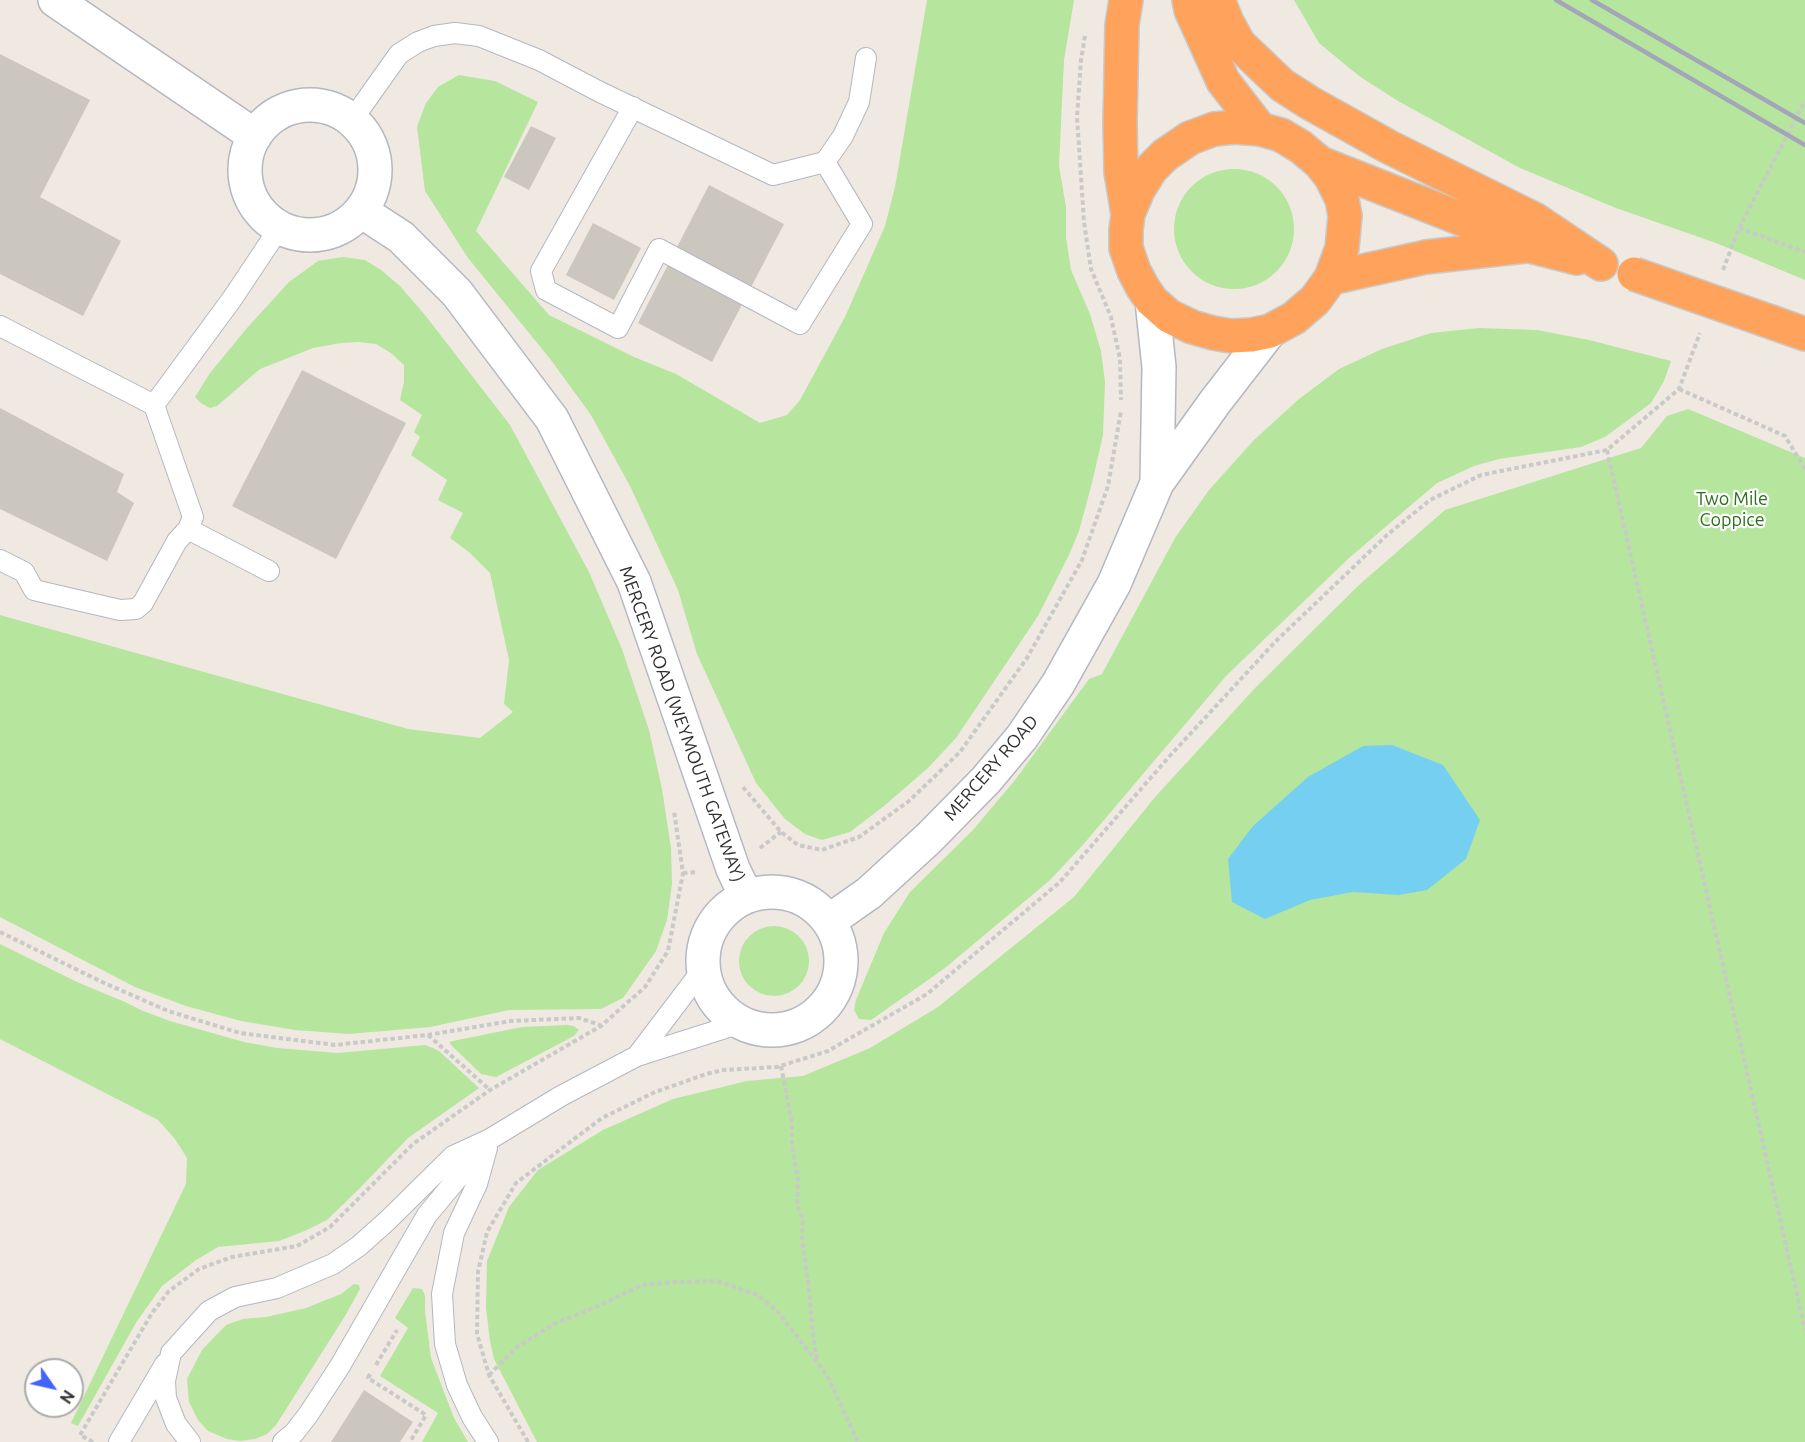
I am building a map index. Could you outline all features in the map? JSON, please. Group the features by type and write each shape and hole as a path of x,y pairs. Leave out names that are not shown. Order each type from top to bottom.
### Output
{"highway":[{"path":"1126,0 1122,25 1120,123 1121,172 1128,214 1126,248 1143,288 1152,301 1169,316 1192,327 1213,333 1231,336 1270,331 1294,318 1315,300 1331,278 1342,248 1345,216 1341,199 1331,177 1320,163 1301,147 1281,135 1260,129 1235,127 1214,129 1190,138 1166,155 1151,169 1138,190 1128,214"},
{"path":"1189,0 1204,42 1223,81 1260,129"},
{"path":"1218,0 1239,44 1282,85 1389,147 1534,219 1601,264"},
{"path":"1320,163 1530,246 1634,274 1805,334"},
{"path":"1331,278 1426,257 1530,246"}],"street":[{"path":"55,0 255,136"},
{"path":"315,105 334,109 352,120 365,134 376,170 373,189 361,212 339,229 317,235 295,234 275,225 259,210 248,190 244,174 246,157 255,136 276,114 295,107 315,105"},
{"name":"MERCERY ROAD (WEYMOUTH GATEWAY)","path":"361,212 401,237 457,293 552,419 634,582 733,869 746,896"},
{"path":"1152,301 1159,367 1157,483"},
{"path":"1157,483 1270,331"},
{"name":"MERCERY ROAD","path":"829,921 869,893 929,838 986,780 1022,737 1059,684 1109,594 1157,483"},
{"path":"769,891 792,894 813,904 829,921 839,942 841,964 836,986 824,1006 807,1020 786,1029 763,1029 741,1023 723,1010 710,991 703,969 704,946 712,925 727,908 746,896 769,891"}],"lane":[{"path":"352,120 399,54 418,42 434,36 455,33 479,36 539,60 773,175 825,162 843,136 859,102 866,58"},
{"path":"633,107 541,271 546,290 618,328 659,249 800,324 862,224 825,162"},
{"path":"154,405 232,299 280,227"},
{"path":"0,326 154,405 193,517 143,603 129,611 34,590 24,572 0,560"},
{"path":"188,529 269,571"},
{"path":"637,1056 703,969"},
{"path":"119,1442 171,1353 209,1311 235,1297 277,1288 333,1264 359,1246 387,1221 453,1156 490,1139 561,1096 637,1056 741,1023"},
{"path":"283,1442 294,1433 340,1366 427,1215 490,1139"},
{"path":"488,1442 472,1417 457,1385 445,1344 442,1294 454,1233 477,1184 490,1139"},
{"path":"171,1353 165,1381 166,1398 176,1424 190,1442"}],"path":[{"path":"741,785 781,832 798,845 822,850 859,837 909,801 960,752 1027,658 1082,561 1108,486 1122,409 1120,359 1111,317 1091,269 1084,222 1077,117 1081,60 1086,30"},
{"path":"1723,271 1739,228 1805,101"},
{"path":"1739,228 1805,252"},
{"path":"528,1442 489,1375 477,1334 478,1272 488,1233 516,1183 602,1118 655,1092 706,1074 723,1070 781,1066 828,1051 927,994 1060,882 1168,758 1275,642 1387,535 1430,500 1481,476 1607,450 1679,389 1703,325"},
{"path":"1679,389 1785,436 1805,469"},
{"path":"1607,450 1805,1330"},
{"path":"93,1442 80,1435 152,1313 170,1291 199,1269 232,1257 297,1246 330,1227 413,1144 490,1090 601,1026 645,987 668,951 683,873 673,802"},
{"path":"0,932 102,982 168,1011 240,1033 335,1045 427,1035 511,1021 579,1018 601,1026"},
{"path":"427,1035 490,1090"},
{"path":"781,1066 792,1123 792,1145 798,1182 797,1205 803,1220 802,1240 817,1362"},
{"path":"489,1375 517,1347 554,1323 598,1306 642,1285 717,1281 758,1294 778,1312 827,1375 858,1442"},
{"path":"397,1330 368,1378 426,1415 410,1442"}],"green space":[{"path":"927,0 1074,0 1064,60 1059,166 1066,207 1066,238 1071,270 1090,314 1101,351 1105,382 1103,435 1079,531 1069,555 1038,616 956,738 928,768 850,832 822,840 805,834 785,819 756,783 697,654 678,590 631,488 591,415 551,360 468,258 425,191 417,127 426,103 438,87 459,75 495,81 538,102 476,231 549,315 634,357 676,374 760,423 787,415 800,400 845,317 885,226 895,187"},
{"path":"1294,0 1805,0 1805,280 1716,243 1616,208 1520,168 1398,101 1359,76 1319,43"},
{"path":"1234,169 1257,173 1277,186 1290,206 1294,229 1290,252 1277,272 1257,285 1234,289 1211,285 1191,272 1178,252 1174,229 1178,206 1191,186 1211,173"},
{"path":"343,257 365,260 400,286 510,425 589,572 622,649 649,730 662,789 671,848 672,884 667,920 656,951 623,998 601,1009 509,1010 430,1027 349,1034 295,1030 241,1021 186,1006 135,987 0,917 0,615 408,729 480,738 513,712 504,704 509,660 490,573 470,553 450,538 463,513 438,500 447,480 411,455 420,437 414,432 422,415 400,400 404,382 404,365 391,353 376,344 341,343 313,348 260,369 217,406 210,408 195,397 210,373 289,282 318,261"},
{"path":"1479,328 1537,330 1589,340 1671,361 1664,381 1651,403 1605,437 1581,447 1499,459 1474,466 1437,483 1349,558 1226,676 1082,846 1049,881 945,968 871,1020 859,1019 854,1010 856,1000 884,933 910,892 973,830 1015,780 1089,679 1102,674 1175,538 1209,490 1254,440 1299,399 1339,369 1382,349 1431,333"},
{"name":"Two Mile Coppice","path":"1688,409 1805,458 1805,1442 537,1442 494,1359 486,1308 487,1261 509,1207 538,1170 603,1130 673,1099 747,1081 803,1076 870,1048 938,1007 1074,897 1156,796 1256,687 1359,585 1445,510 1641,448 1667,416"},
{"path":"774,926 787,929 799,936 806,948 809,961 806,974 799,986 787,993 774,996 761,993 749,986 742,974 739,961 742,948 749,936 761,929"},
{"path":"0,944 143,1011 244,1042 277,1048 338,1053 425,1045 439,1051 479,1088 408,1138 327,1220 279,1241 218,1247 196,1260 162,1286 137,1321 84,1415 84,1396 186,1184 187,1158 175,1139 158,1120 0,1039"},
{"path":"567,1025 579,1030 574,1036 496,1077 481,1074 450,1044 453,1041 522,1027"},
{"path":"354,1284 359,1285 360,1289 276,1425 267,1434 255,1439 240,1441 227,1439 208,1431 198,1420 189,1402 187,1379 202,1350 226,1325 243,1319 266,1317 306,1308 341,1294"},
{"path":"413,1288 422,1289 425,1295 431,1358 454,1418 468,1442 422,1442 438,1413 380,1376 408,1328 395,1318"},
{"path":"73,1418 82,1418 78,1426 71,1423"}],"water":[{"path":"1392,745 1443,765 1480,820 1466,859 1427,890 1399,895 1353,892 1310,900 1265,919 1232,902 1228,859 1253,826 1308,777 1363,746"}],"building":[{"path":"0,54 90,100 40,197 121,241 83,316 0,274"},
{"path":"531,126 556,138 529,190 504,177"},
{"path":"709,185 784,224 712,362 638,323"},
{"path":"593,223 641,248 614,300 566,275"},
{"path":"302,370 406,423 336,559 232,506"},
{"path":"0,408 124,474 117,492 134,503 107,561 0,509"},
{"path":"364,1390 413,1422 400,1442 331,1442"}],"railway":[{"path":"1556,0 1805,145"},
{"path":"1592,0 1805,123"}]}
